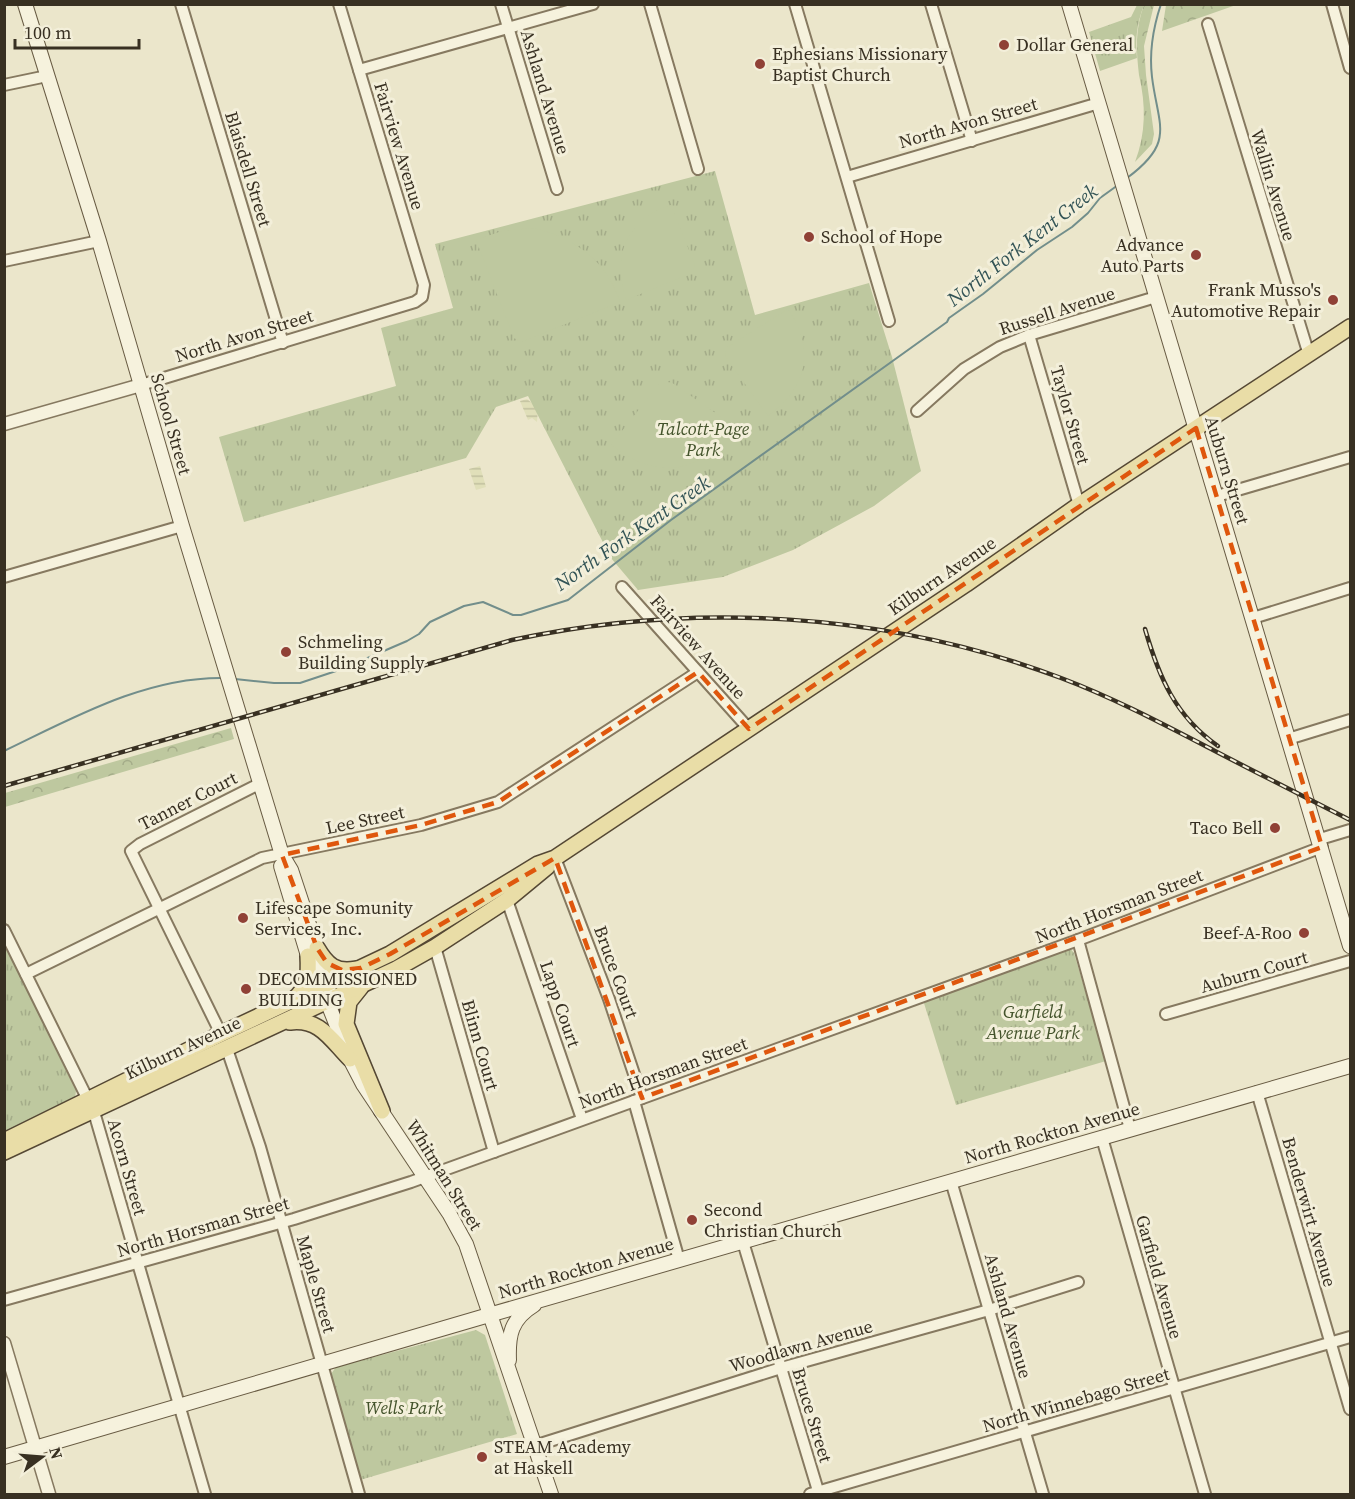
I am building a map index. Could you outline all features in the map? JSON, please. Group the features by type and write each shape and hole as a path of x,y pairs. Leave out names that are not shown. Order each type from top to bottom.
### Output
{"main road":[{"name":"School Street","path":"25,4 99,241 182,526 225,661 282,855 282,870 313,952 325,992"},
{"name":"Auburn Street","path":"1069,4 1350,946"},
{"name":"Kilburn Avenue","path":"4,1152 221,1034 289,1003 325,992 435,947 507,900 555,858 966,584 1079,505 1350,327"},
{"name":"Kilburn Avenue","path":"363,976 390,954 538,864 555,858"},
{"path":"289,1003 299,995 307,983 313,952 335,969 350,970 363,976 349,1002 346,1024 382,1111"},
{"name":"Kilburn Avenue","path":"4,1142 227,1049 282,1023 325,992"},
{"name":"Whitman Street","path":"325,992 350,1059 363,1084 449,1214 466,1244 551,1494"},
{"path":"282,1023 301,1020 313,1023 325,1032 350,1059"},
{"name":"North Rockton Avenue","path":"4,1457 1350,1066"},
{"path":"509,1371 508,1347 516,1320 521,1313 544,1299"}],"street":[{"name":"Blaisdell Street","path":"181,4 283,343"},
{"name":"Fairview Avenue","path":"339,4 424,285 422,297"},
{"name":"Ashland Avenue","path":"501,4 557,189"},
{"path":"359,70 593,4"},
{"path":"650,4 698,169"},
{"path":"795,4 889,321"},
{"path":"931,4 972,141"},
{"path":"1332,4 1350,68"},
{"name":"Wallin Avenue","path":"1208,24 1309,355"},
{"path":"4,85 47,76"},
{"name":"North Avon Street","path":"847,177 1099,103"},
{"path":"4,261 99,241"},
{"name":"North Avon Street","path":"4,424 283,343 415,302 422,297"},
{"name":"Russell Avenue","path":"917,411 964,369 1000,347 1029,335 1156,297"},
{"name":"Taylor Street","path":"1029,335 1079,505"},
{"path":"1217,496 1350,457"},
{"path":"4,577 182,526"},
{"name":"Fairview Avenue","path":"622,587 749,729"},
{"path":"1252,618 1350,588"},
{"name":"Lee Street","path":"26,974 262,858 421,825 490,806 510,796 698,672"},
{"path":"1288,739 1350,720"},
{"name":"Tanner Court","path":"159,908 131,851 150,838 261,783"},
{"name":"North Horsman Street","path":"4,1300 281,1222 424,1177 1078,940 1350,830"},
{"name":"Bruce Court","path":"555,858 609,999 638,1099"},
{"name":"Lapp Court","path":"507,900 582,1119"},
{"path":"159,908 221,1034"},
{"name":"Acorn Street","path":"4,930 91,1106 205,1494"},
{"path":"1078,940 1130,1129"},
{"name":"Blinn Court","path":"435,947 494,1152"},
{"name":"Auburn Court","path":"1166,1014 1350,961"},
{"name":"Maple Street","path":"227,1049 253,1125 359,1494"},
{"name":"Benderwirt Avenue","path":"1257,1092 1350,1409"},
{"path":"638,1099 680,1260"},
{"name":"Garfield Avenue","path":"1102,1138 1205,1494"},
{"name":"Ashland Avenue","path":"951,1182 1043,1494"},
{"name":"Bruce Street","path":"743,1242 816,1494"},
{"name":"Woodlawn Avenue","path":"534,1446 781,1368 989,1310 1078,1282"},
{"name":"North Winnebago Street","path":"816,1494 1350,1337"},
{"path":"4,1343 49,1494"}],"highlighted area":[{"path":"1196,428 1322,847 642,1098 555,858 390,954 361,968 342,970 327,963 317,948 282,855 421,825 498,802 698,672 749,729"}],"green space":[{"path":"1166,4 1236,5 1162,31"},
{"path":"1137,5 1144,5 1137,31 1137,58 1100,71 1089,32 1131,17"},
{"path":"1144,5 1154,5 1144,46 1146,75 1139,75 1137,40"},
{"path":"1139,75 1146,75 1154,134 1152,144 1135,162 1144,119"},
{"name":"Talcott-Page Park","path":"715,171 755,315 869,283 892,357 921,471 874,506 793,550 723,577 638,590 611,558 528,396 496,407 466,458 244,522 219,437 396,386 381,328 453,308 435,244"},
{"path":"671,205 695,265 692,273 626,300 621,269 626,242 643,220 655,211"},
{"path":"532,228 561,237 587,253 607,274 620,302 521,342 514,338 476,240 502,231"},
{"path":"788,309 797,324 802,339 803,367 792,393 768,416 725,356 726,348"},
{"path":"671,382 734,426 717,446 708,454 686,465 661,468 638,461 611,445 659,384"},
{"path":"527,399 538,408 537,422 532,418 528,420 520,401"},
{"path":"480,466 486,487 476,490 469,469"},
{"path":"231,728 234,739 5,807 5,793"},
{"path":"4,942 76,1091 75,1098 4,1135"},
{"name":"Garfield Avenue Park","path":"1070,948 1074,953 1106,1061 956,1105 923,1000"},
{"name":"Wells Park","path":"476,1330 485,1335 517,1434 360,1480 331,1374 336,1367"}],"waterway":[{"name":"North Fork Kent Creek","path":"1127,178 1152,154 1158,143 1160,121 1152,77 1151,49 1161,4"},
{"name":"North Fork Kent Creek","path":"235,679 300,683 342,669 407,641 419,634 430,622 464,606 483,602 513,615 521,615 568,600 671,520 947,322 949,318 1037,250 1072,227 1100,198 1118,185"},
{"name":"North Fork Kent Creek","path":"4,751 83,713 138,692 194,679 223,678"}],"railway":[{"path":"4,786 512,640 581,628 650,620 720,617 789,620 859,627 927,639 995,656 1061,678 1119,703 1350,820"},
{"path":"1145,629 1156,663 1171,694 1190,722 1218,746"}],"place":[{"name":"Dollar General","path":"1004,45"},
{"name":"Ephesians Missionary Baptist Church","path":"760,64"},
{"name":"School of Hope","path":"809,237"},
{"name":"Advance Auto Parts","path":"1196,255"},
{"name":"Frank Musso's Automotive Repair","path":"1333,300"},
{"name":"Schmeling Building Supply","path":"286,652"},
{"name":"Taco Bell","path":"1275,828"},
{"name":"Lifescape Somunity Services, Inc.","path":"243,918"},
{"name":"Beef-A-Roo","path":"1304,933"},
{"name":"DECOMMISSIONED BUILDING","path":"246,989"},
{"name":"Second Christian Church","path":"692,1220"},
{"name":"STEAM Academy at Haskell","path":"482,1457"}]}
